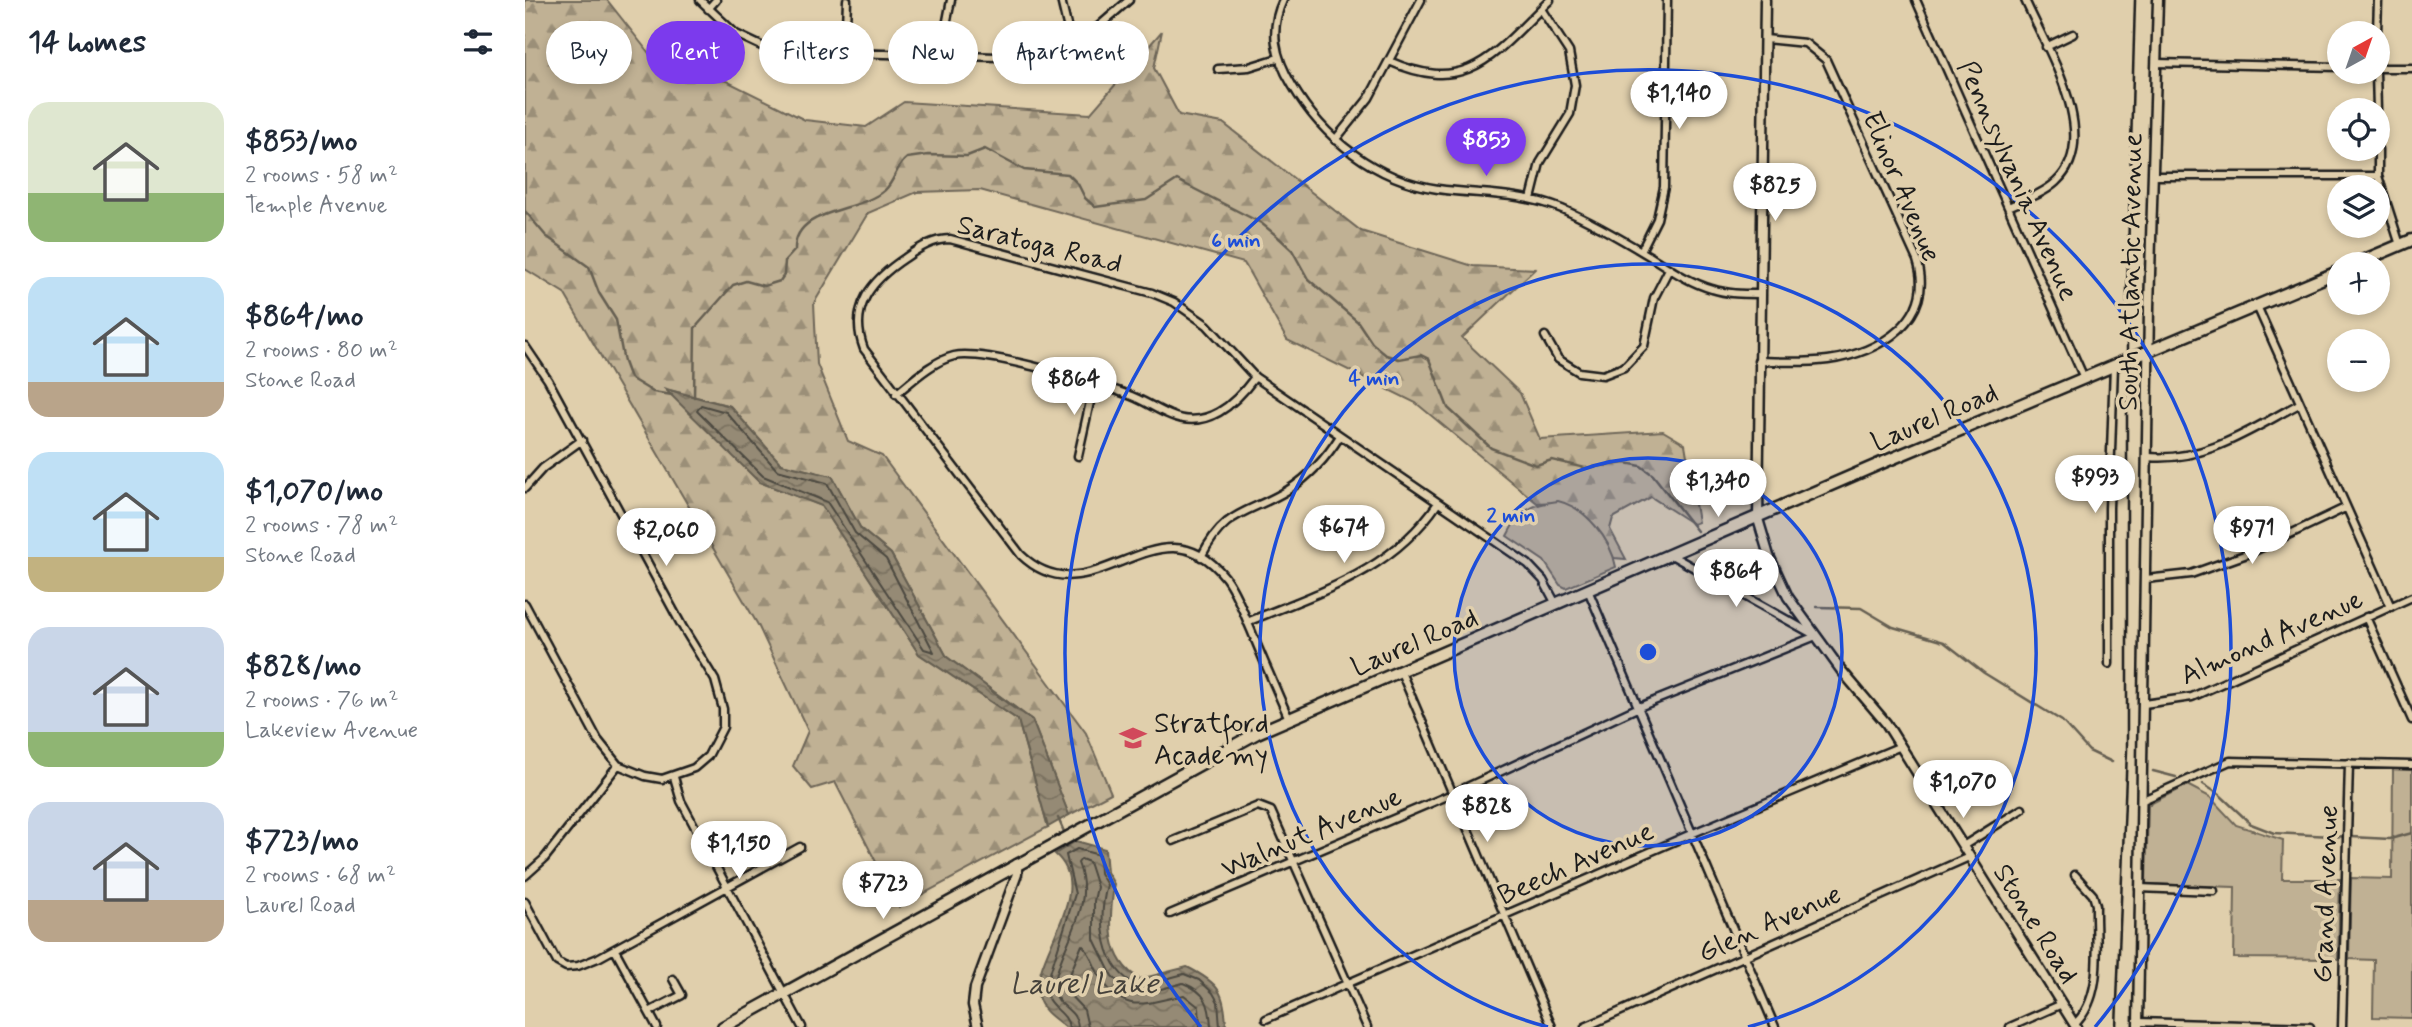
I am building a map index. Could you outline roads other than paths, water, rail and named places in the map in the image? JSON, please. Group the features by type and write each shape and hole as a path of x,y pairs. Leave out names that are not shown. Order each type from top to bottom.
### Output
{"main road":[{"path":"2385,252 2412,240"},
{"name":"Laurel Road","path":"723,1027 1079,830 1289,719 2327,276"}],"street":[{"path":"699,0 736,34 759,47"},
{"path":"708,9 716,0"},
{"path":"846,21 847,0"},
{"path":"947,21 951,0"},
{"path":"1061,0 1066,21"},
{"path":"1107,21 1129,0"},
{"path":"1283,0 1274,30 1278,58 1301,100 1335,140 1377,168 1412,183 1438,189 1488,192 1531,199 1574,214 1711,289 1759,294"},
{"path":"1335,140 1363,107 1421,0"},
{"path":"1389,61 1432,76 1461,73 1484,60 1551,0"},
{"path":"1641,251 1657,219 1664,187 1667,0"},
{"name":"Stone Road","path":"1765,0 1758,361 1758,519 1765,544 1788,597 1886,723 2075,1026"},
{"name":"Pennsylvania Avenue","path":"1916,0 2084,378"},
{"path":"2008,207 2055,183 2069,166 2073,153 2073,111 2025,0"},
{"name":"South Atlantic Avenue","path":"2138,1024 2149,351 2158,0"},
{"path":"2377,21 2378,0"},
{"path":"1531,199 1540,163 1570,114 1575,85 1569,52 1541,9"},
{"path":"2046,47 2073,34"},
{"name":"Elinor Avenue","path":"1758,361 1828,360 1853,354 1888,340 1912,316 1921,286 1917,260 1826,60 1805,43 1765,39"},
{"path":"1218,69 1243,68 1278,58"},
{"path":"2156,63 2327,67"},
{"path":"2391,69 2412,68"},
{"path":"2153,176 2327,176"},
{"path":"2390,214 2400,246"},
{"name":"Saratoga Road","path":"1201,557 1178,551 1151,550 1081,576 1062,577 1041,570 1016,549 896,394 862,344 859,324 861,303 867,291 885,272 921,248 944,239 965,241 1166,298 1207,325 1255,377 1528,564 1543,580 1556,604"},
{"path":"1545,337 1551,351 1562,363 1579,372 1600,375 1625,367 1642,350 1648,336 1654,298 1669,268"},
{"path":"2256,306 2391,607"},
{"path":"525,346 548,380 682,626 715,680 723,709 723,727 708,756 694,768 662,779 645,776 618,765 598,740 525,604"},
{"path":"896,394 941,361 969,354 991,356 1094,384 1133,396 1170,415 1196,419 1228,408 1255,377"},
{"path":"2109,664 2109,508 2114,365"},
{"path":"1600,375 1600,386"},
{"path":"1078,456 1094,384"},
{"path":"2148,457 2192,456 2232,440 2299,404"},
{"path":"1289,719 1229,582 1201,557 1213,536 1230,518 1295,486 1320,464 1340,436"},
{"path":"525,488 543,468 582,440"},
{"path":"1247,621 1376,565 1409,541 1438,503"},
{"path":"2146,579 2203,570 2250,553 2345,508"},
{"name":"Stone Road","path":"1671,555 1816,636"},
{"path":"1588,590 1775,1027"},
{"name":"Almond Avenue","path":"2144,704 2192,697 2412,597"},
{"path":"2367,617 2412,720"},
{"name":"Walnut Avenue","path":"1170,914 1451,794 1639,707 1816,636"},
{"path":"1401,672 1552,1027"},
{"name":"Beech Avenue","path":"1266,1019 1901,746"},
{"path":"2143,800 2230,761 2412,765"},
{"name":"Grand Avenue","path":"2342,1027 2349,763"},
{"path":"525,876 544,859 618,765"},
{"path":"674,777 681,801 802,1027"},
{"path":"1173,841 1258,806 1269,809 1277,818 1367,1027"},
{"path":"1963,846 2022,809"},
{"path":"525,902 548,950 562,964 578,966 615,950 800,847"},
{"name":"Glen Avenue","path":"1585,1027 1969,857"},
{"path":"978,1027 973,1005 975,988 1017,874 1017,864"},
{"path":"2075,875 2093,895 2096,905 2094,989 2088,1011 2075,1026"},
{"path":"2139,888 2214,891"},
{"path":"615,950 657,1027"},
{"path":"649,1013 682,995 673,979"},
{"path":"2010,1027 2062,1004"},
{"path":"2138,1024 2310,1027"}],"water":[{"path":"665,389 730,406 781,464 832,476 861,529 891,554 947,657 1032,720 1069,815 1048,827 1018,720 919,654 822,506 759,482"},
{"name":"Laurel Lake","path":"1076,841 1105,849 1107,872 1114,884 1112,936 1120,960 1128,971 1140,979 1187,967 1198,973 1213,984 1222,997 1226,1027 1065,1027 1043,1008 1039,999 1038,983 1066,906 1070,887 1066,869 1055,854"}],"waterway":[{"path":"694,397 695,328 733,285 746,281 764,286 780,281 784,275 785,261 795,250 798,236 805,226 816,218 860,203 885,190 907,158 928,155 967,156 985,149 1024,170 1068,174 1095,207 1146,200 1177,180 1261,223 1292,250 1308,279 1358,322 1372,343 1386,355 1399,359 1421,355 1429,359 1448,408 1491,448 1536,465 1552,460 1585,468 1626,463 1641,466 1653,475 1697,531"},
{"path":"525,211 546,236 589,267 599,293 616,320 630,378 653,392 672,395"},
{"path":"1714,552 1721,558 1761,571"},
{"path":"1817,607 1861,608 1893,627 1944,642 1984,673 2062,721 2089,751 2112,762"},
{"path":"989,689 1014,708"},
{"path":"2153,771 2176,777"},
{"path":"2203,784 2220,795 2251,824 2274,833 2390,839 2412,833"},
{"path":"1058,818 1065,834"}],"railway":[{"path":"2116,1027 2127,750 2127,293 2135,0"}],"place":[{"name":"Stratford Academy","path":"1133,738"}]}
